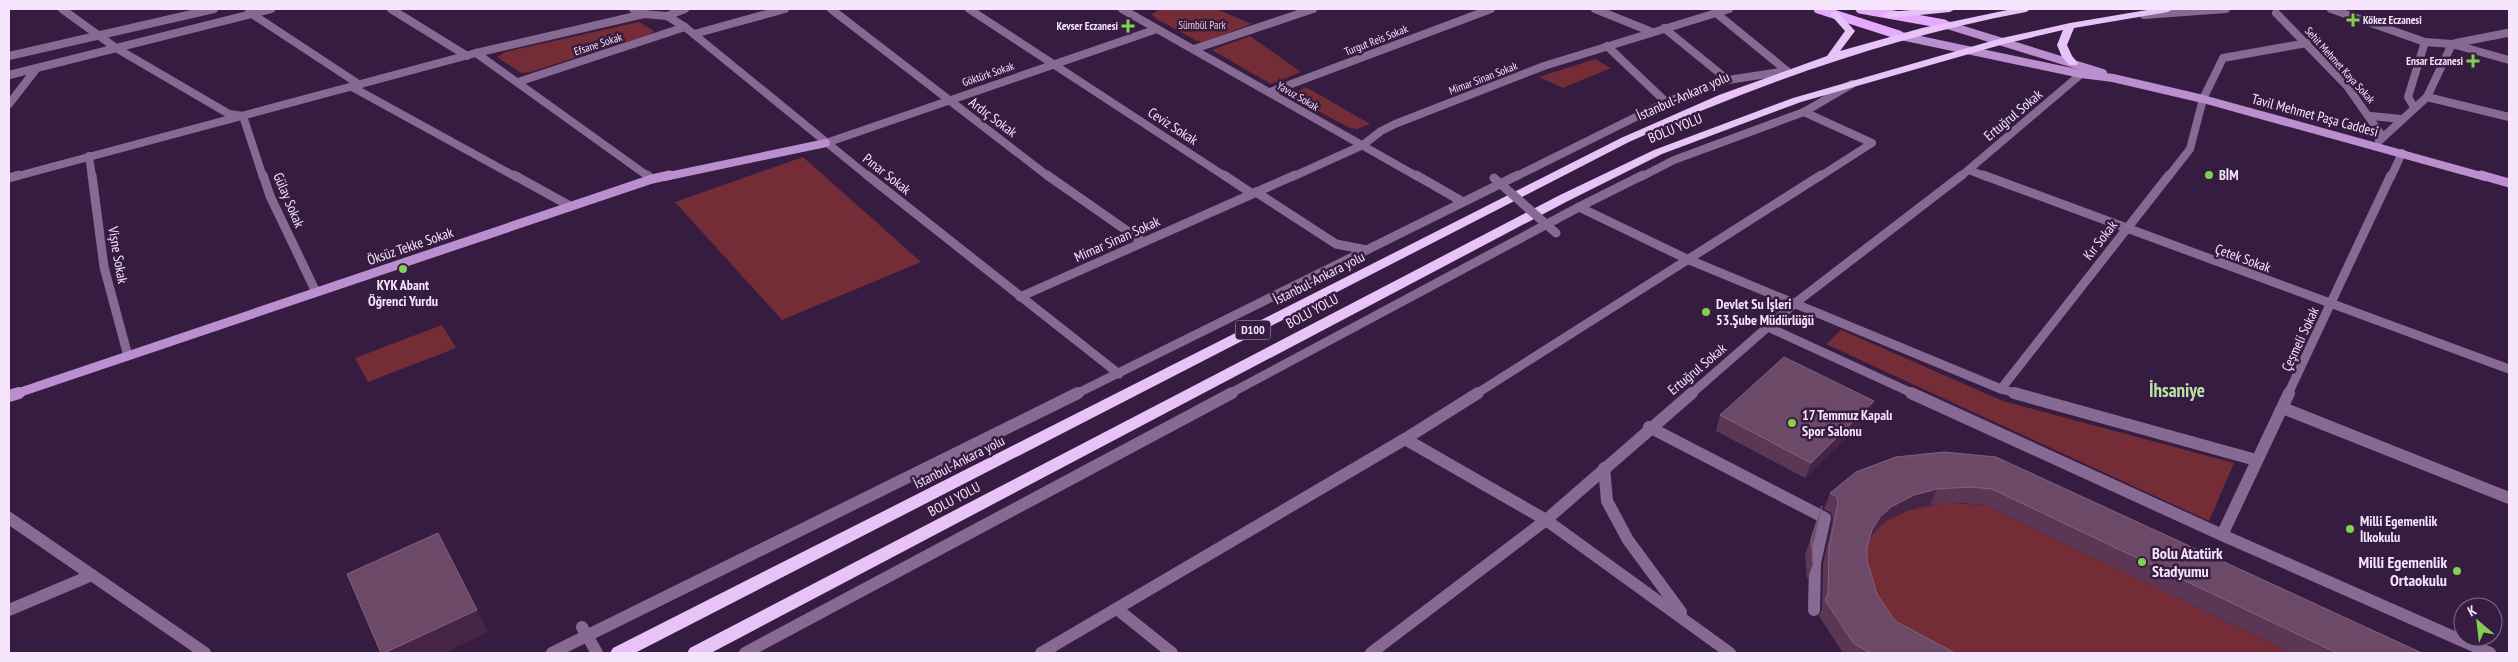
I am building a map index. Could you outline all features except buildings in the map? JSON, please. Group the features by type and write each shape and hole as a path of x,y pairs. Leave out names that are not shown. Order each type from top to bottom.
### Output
{"highway":[{"path":"1888,15 1950,9"},
{"name":"D100","path":"1944,24 2026,9"},
{"name":"D100","path":"1966,50 2070,26 2168,9"},
{"path":"1831,57 1849,35 1850,31 1835,14"},
{"name":"İstanbul-Ankara yolu","path":"619,653 1625,140 1711,101 1787,71 1944,24"},
{"path":"2070,26 2062,45 2067,57 2073,63"},
{"name":"BOLU YOLU","path":"696,653 1602,179 1658,152 1736,121 1856,82 1966,50"}],"main road":[{"path":"1818,9 1899,36 2084,71"},
{"path":"1860,9 1944,24 2073,63 2084,71"},
{"name":"Tavil Mehmet Paşa Caddesi","path":"2084,71 2203,99 2509,183"},
{"name":"Öksüz Tekke Sokak","path":"9,396 652,179 826,143"}],"street":[{"path":"62,9 116,48 228,114 243,116"},
{"path":"9,56 214,9"},
{"path":"244,9 356,86 570,206"},
{"path":"9,75 271,9"},
{"path":"391,9 518,82 652,179"},
{"name":"Pınar Sokak","path":"633,9 644,14 667,16 694,34 826,143 1119,374"},
{"path":"667,16 685,9"},
{"path":"694,34 785,9"},
{"name":"Ardıç Sokak","path":"831,9 1064,188 1143,242"},
{"name":"Ceviz Sokak","path":"969,9 1052,64 1336,244 1367,250"},
{"path":"1125,11 1138,9"},
{"path":"1194,49 1313,9"},
{"name":"Turgut Reis Sokak","path":"1270,92 1491,9"},
{"path":"1595,9 1652,32"},
{"name":"Mimar Sinan Sokak","path":"1020,297 1363,145 1381,131 1395,124 1544,66 1729,9"},
{"path":"2126,16 2226,9"},
{"path":"2331,9 2424,42 2452,44 2509,60"},
{"name":"Yavuz Sokak","path":"1125,11 1463,202"},
{"path":"1716,13 1787,71"},
{"name":"Sehit Mehmet Kaya Sokak","path":"2276,13 2307,43 2371,116 2382,136"},
{"path":"9,178 472,54 644,14"},
{"name":"Efsane Sokak","path":"518,82 685,28"},
{"path":"1664,28 1728,80"},
{"name":"Göktürk Sokak","path":"826,143 1157,29"},
{"path":"2452,44 2507,33"},
{"path":"2414,107 2408,97 2424,42"},
{"name":"Kır Sokak","path":"2001,389 2125,229 2190,149 2203,99 2224,58 2230,55 2307,43"},
{"path":"2376,146 2382,136 2427,97 2452,44"},
{"path":"1607,46 1666,102"},
{"path":"9,104 37,68"},
{"path":"552,653 1666,102 1728,80 1787,71"},
{"name":"Ertuğrul Sokak","path":"1371,653 1546,520 1649,427 1794,304 1969,170 2084,71"},
{"path":"745,653 1579,206 1674,160 1804,112 1856,82"},
{"path":"2427,97 2509,118"},
{"path":"1041,653 1405,439 1872,143 1804,112"},
{"name":"Gülay Sokak","path":"243,116 270,196 316,292"},
{"path":"2371,116 2401,119"},
{"name":"Çeşmeli Sokak","path":"2222,535 2402,153"},
{"name":"Vişne Sokak","path":"89,156 104,266 128,356"},
{"name":"Çetek Sokak","path":"1969,170 2509,369"},
{"path":"1494,178 1556,233"},
{"path":"1579,206 1687,259 2001,389 2256,460"},
{"path":"1768,327 2222,535 2490,653"},
{"path":"2283,408 2509,498"},
{"path":"1649,427 1825,518 1815,563 1814,610"},
{"path":"1405,439 1546,520 1730,653"},
{"path":"1604,468 1607,501 1628,540 1687,621"},
{"path":"9,518 204,653"},
{"path":"9,610 92,575"},
{"path":"1117,609 1172,653"},
{"path":"582,627 597,653"}],"green space":[{"name":"Sümbül Park","path":"1161,9 1216,9 1252,24 1203,42 1197,41 1155,18 1152,14"},
{"path":"639,22 654,31 651,34 530,72 521,73 497,57 505,52"},
{"name":"Sümbül Park","path":"1250,36 1301,72 1271,84 1212,50"},
{"path":"1595,59 1611,68 1563,88 1539,77"},
{"path":"1306,87 1370,124 1357,129 1350,128 1290,96"},
{"path":"803,157 921,262 782,320 675,202"},
{"path":"442,325 456,348 368,382 355,358"},
{"path":"1841,330 2003,401 2234,463 2209,521 1826,344"},
{"path":"1951,503 1985,505 2292,653 1918,653 1862,585 1867,543 1881,524 1891,518 1915,509"}],"place":[{"name":"Kökez Eczanesi","path":"2353,20"},
{"name":"Kevser Eczanesi","path":"1128,26"},
{"name":"Ensar Eczanesi","path":"2473,61"},
{"name":"BİM","path":"2209,175"},
{"name":"KYK Abant Öğrenci Yurdu","path":"403,269"},
{"name":"Devlet Su İşleri 53.Şube Müdürlüğü","path":"1706,312"},
{"name":"17 Temmuz Kapalı Spor Salonu","path":"1792,423"},
{"name":"Milli Egemenlik İlkokulu","path":"2350,529"},
{"name":"Bolu Atatürk Stadyumu","path":"2142,562"},
{"name":"Milli Egemenlik Ortaokulu","path":"2457,571"}],"district":[{"name":"İhsaniye","path":"2177,390"}]}
